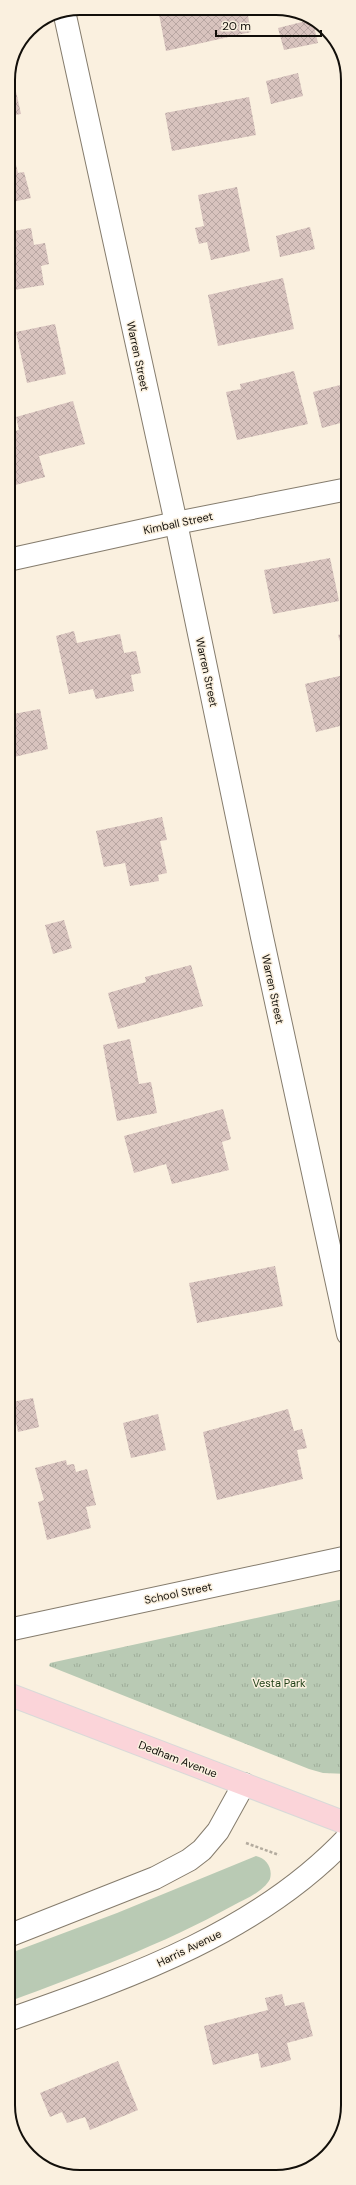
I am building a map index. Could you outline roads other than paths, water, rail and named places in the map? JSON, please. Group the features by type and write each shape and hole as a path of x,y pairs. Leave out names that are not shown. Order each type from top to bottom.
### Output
{"main road":[{"name":"Dedham Avenue","path":"15,1697 341,1821"}],"street":[{"name":"Warren Street","path":"65,17 176,523 262,936 341,1302"},
{"name":"Kimball Street","path":"15,558 176,523 341,491"},
{"name":"School Street","path":"15,1628 341,1559"},
{"path":"15,1933 155,1878 189,1860 202,1850 218,1831 244,1784"},
{"name":"Harris Avenue","path":"15,2017 157,1964 233,1926 279,1897 314,1870 341,1844"}],"park label":[{"name":"Vesta Park","path":"279,1683"}]}
